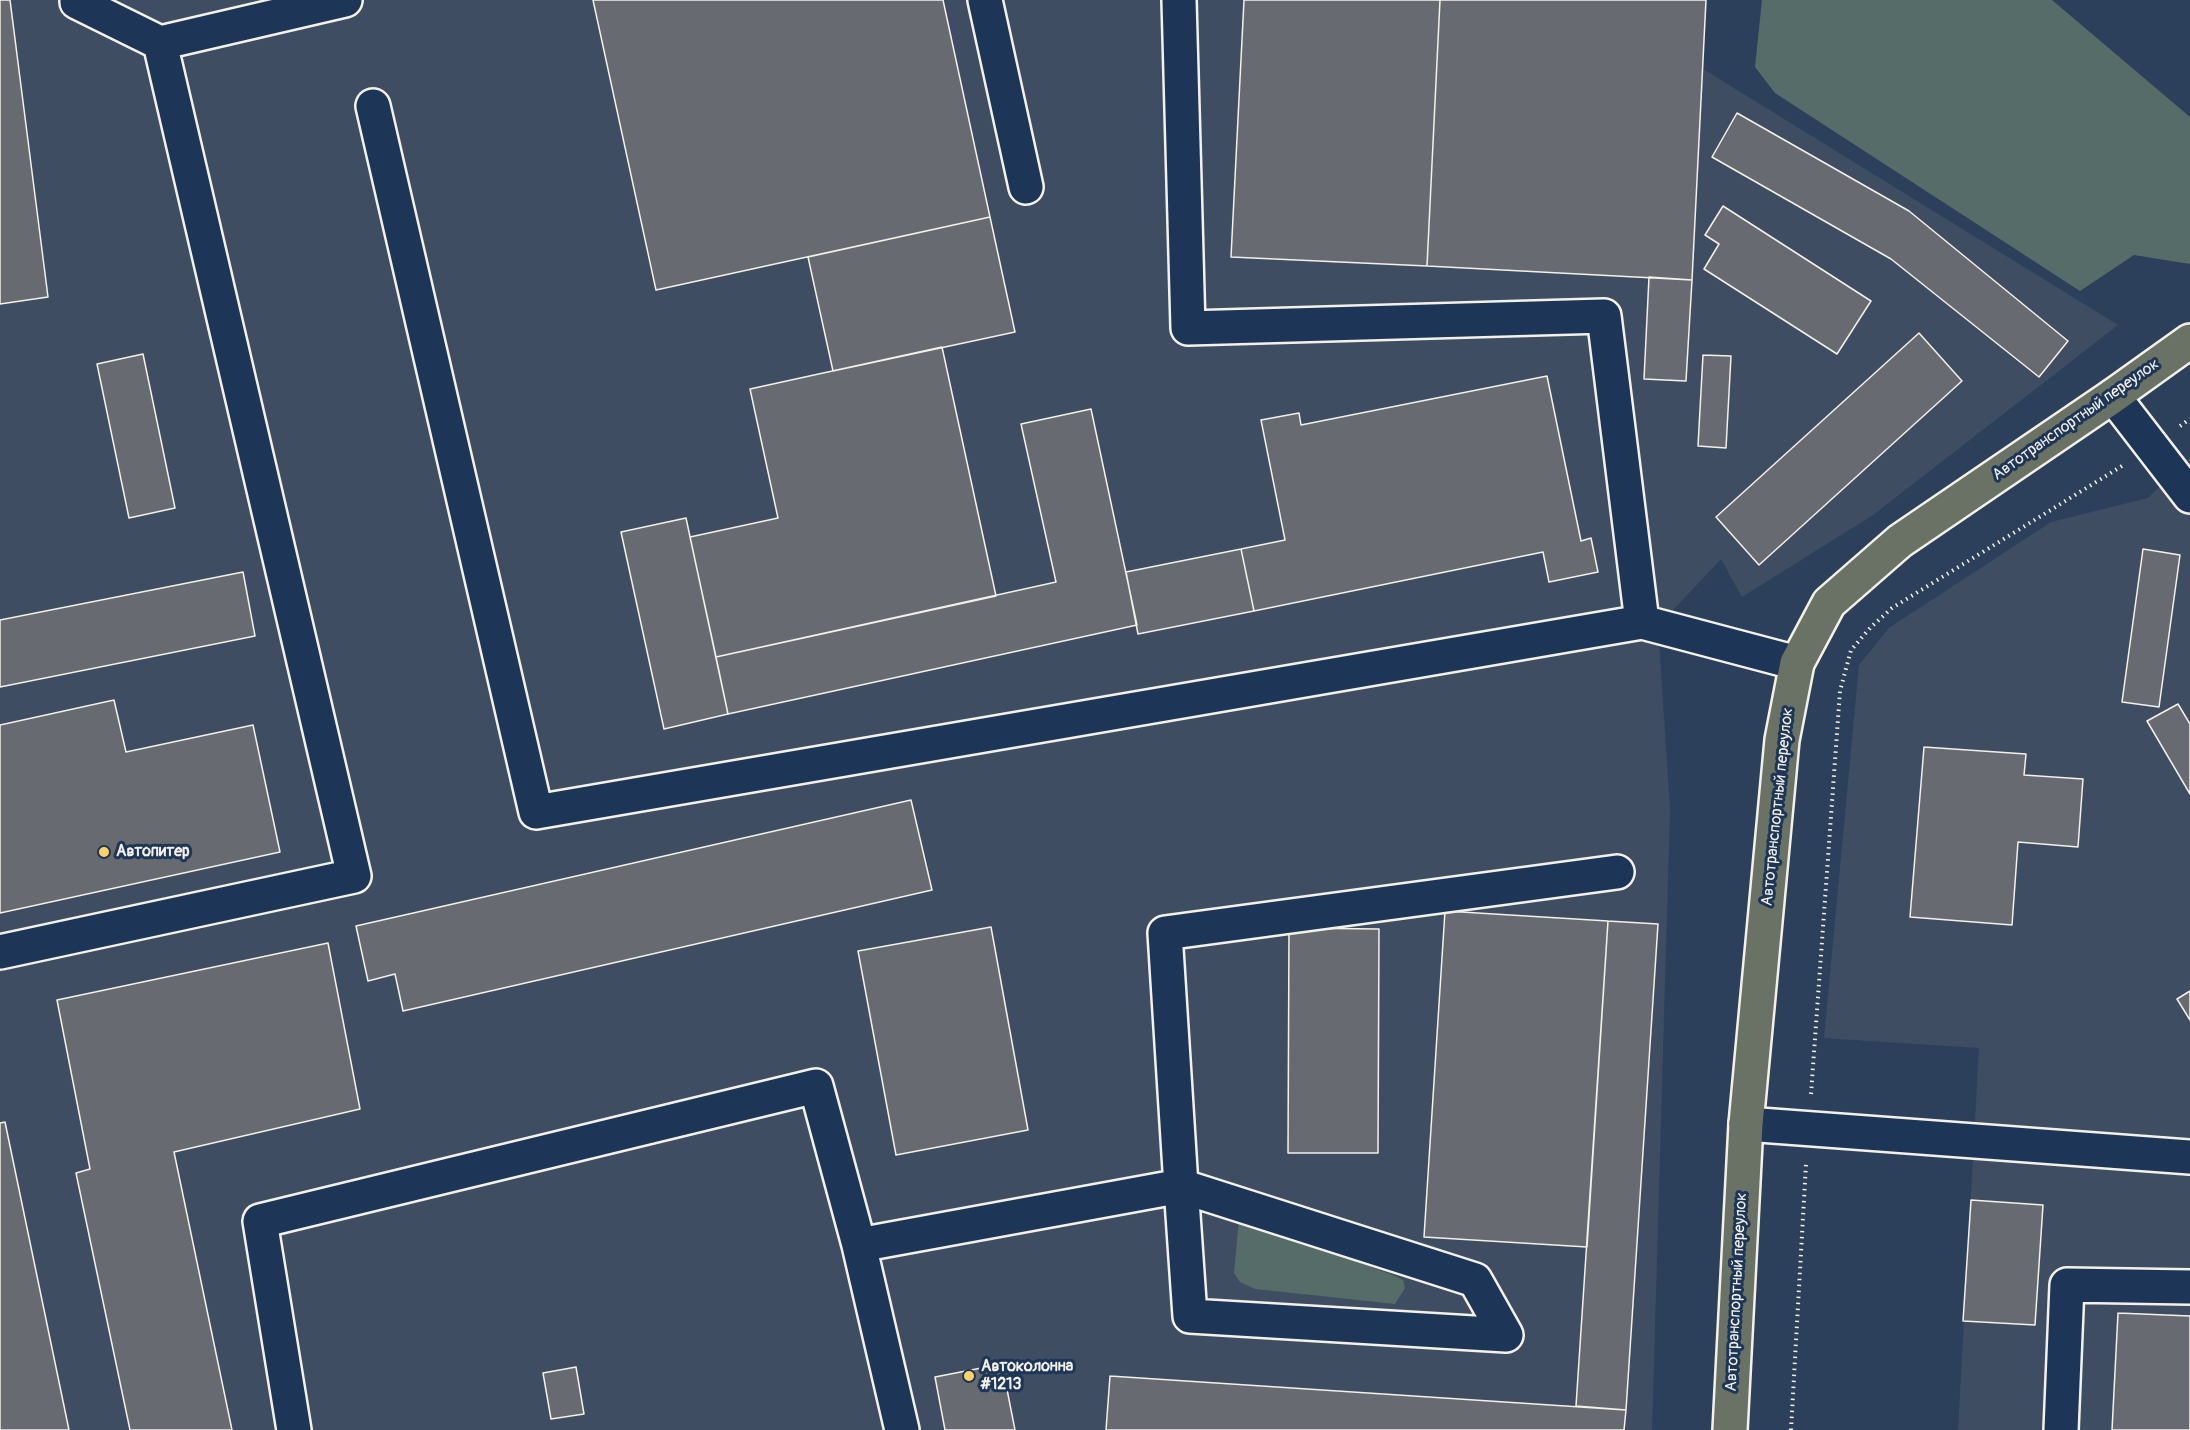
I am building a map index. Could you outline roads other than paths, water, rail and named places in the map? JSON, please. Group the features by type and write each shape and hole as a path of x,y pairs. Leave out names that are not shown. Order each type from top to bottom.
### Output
{"main road":[{"name":"Автотранспортный переулок","path":"1730,1430 1746,1124 1782,740 1797,663 1829,603 1900,541 2190,341"}],"lane":[{"path":"77,0 160,43 345,0"},
{"path":"985,0 1026,187"},
{"path":"1179,0 1188,328 1604,316 1642,622"},
{"path":"0,952 354,876 160,43"},
{"path":"373,106 536,812 1642,622 1797,663"},
{"path":"2113,396 2190,496"},
{"path":"858,1245 1181,1186 1475,1280 1506,1335 1190,1316 1181,1186 1165,933 1617,872"},
{"path":"294,1430 260,1221 816,1086 858,1245 902,1430"},
{"path":"1746,1124 2190,1156"},
{"path":"2061,1430 2067,1285 2190,1287"}],"place":[{"name":"Автопитер","path":"104,852"},
{"name":"Автоколонна #1213","path":"969,1376"}]}
